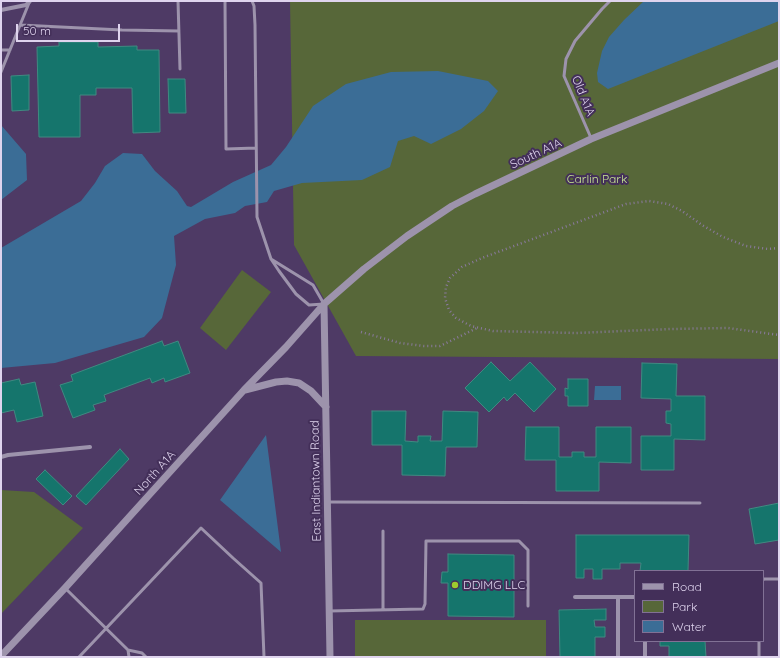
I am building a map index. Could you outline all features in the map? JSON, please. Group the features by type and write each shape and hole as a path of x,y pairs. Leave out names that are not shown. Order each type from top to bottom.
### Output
{"street":[{"path":"1,10 26,5 30,1"},
{"name":"South A1A","path":"324,304 364,269 400,241 452,206 591,140 779,63"},
{"name":"North A1A","path":"1,656 324,304"},
{"name":"East Indiantown Road","path":"324,304 330,657"},
{"path":"244,390 276,382 287,381 299,383 311,391 326,407"},
{"path":"1,457 8,455 90,447"},
{"path":"575,597 634,597"},
{"path":"618,597 618,657"},
{"path":"645,642 645,657"}],"lane":[{"path":"1,72 30,1"},
{"path":"178,1 180,69"},
{"path":"225,1 226,149 256,148"},
{"path":"252,1 254,6 257,217 271,259 296,294 310,305 324,304 313,285 271,259"},
{"name":"Old A1A","path":"591,140 564,76 566,59 575,41 610,1"},
{"path":"20,25 179,31"},
{"path":"1,50 10,50"},
{"path":"327,502 700,503"},
{"path":"79,657 201,528 260,583 264,657"},
{"path":"383,531 383,610"},
{"path":"329,611 423,609 425,604 426,541 519,541 528,550 528,606"},
{"path":"764,579 779,579"},
{"path":"65,588 128,650 142,653 146,657"},
{"path":"759,642 759,657"},
{"path":"128,650 129,657"}],"path":[{"path":"779,248 746,246 723,237 702,225 682,210 668,204 649,201 626,204 482,258 462,267 450,278 446,287 445,298 449,310 456,318 471,326 493,331 576,332 728,328 779,335"},
{"path":"361,332 400,343 440,346 477,328"}],"green space":[{"name":"Carlin Park","path":"290,1 779,1 779,359 356,356 294,245"},
{"path":"242,270 271,292 226,350 200,328"},
{"path":"1,490 34,492 83,528 1,614"},
{"path":"355,620 546,620 546,657 355,657"}],"water":[{"path":"644,1 779,1 779,21 608,89 598,82 597,73 602,51 609,37"},
{"path":"438,71 488,81 498,91 484,111 461,129 431,144 414,136 398,141 390,167 362,180 302,183 274,191 267,202 245,206 235,213 205,219 174,236 176,265 162,318 144,337 55,363 1,368 1,248 81,201 95,183 105,166 123,153 142,154 155,171 177,191 187,206 191,207 233,182 271,165 286,147 313,106 346,84 391,72"},
{"path":"1,125 26,154 27,180 1,200"},
{"path":"595,386 621,386 621,400 594,400"},
{"path":"266,435 281,552 220,500"}],"building":[{"path":"59,42 98,42 98,47 137,46 137,50 159,50 160,132 133,133 132,88 96,88 96,95 80,95 80,137 39,137 37,47 59,46"},
{"path":"29,75 29,110 12,111 11,76"},
{"path":"168,79 185,79 186,113 169,113"},
{"path":"162,341 164,346 178,341 190,373 165,382 164,378 152,383 150,378 104,395 106,401 93,405 95,410 73,418 60,385 73,381 71,375"},
{"path":"491,362 510,381 530,362 556,389 534,412 515,393 507,401 504,397 489,412 465,388"},
{"path":"642,363 677,364 676,396 705,396 705,440 674,439 674,470 641,470 641,436 671,436 671,424 666,423 666,411 671,411 671,399 641,398"},
{"path":"19,379 21,385 35,382 43,416 17,422 14,410 1,413 1,383"},
{"path":"568,379 588,379 588,406 568,406 568,396 565,396 565,388 568,389"},
{"path":"372,411 406,411 405,441 418,442 418,436 431,436 430,441 442,441 443,411 478,412 477,447 446,447 445,476 402,475 402,445 372,445"},
{"path":"526,427 559,427 559,457 572,457 572,452 584,452 584,457 596,457 596,427 631,427 631,463 599,462 599,491 556,491 556,460 525,460"},
{"path":"120,449 129,459 86,505 76,496"},
{"path":"45,470 72,496 63,505 36,479"},
{"path":"779,503 779,540 755,544 749,509"},
{"path":"576,535 689,535 688,570 640,570 641,563 620,563 620,569 602,569 602,579 593,579 593,569 584,569 584,578 576,578"},
{"path":"448,554 514,555 514,617 448,616 448,583 441,583 442,572 448,572"},
{"path":"606,609 606,620 594,620 595,627 605,627 605,637 595,637 595,657 560,657 559,610"},
{"path":"660,642 705,642 706,657 669,657 669,646 660,646"}],"place":[{"name":"DDIMG LLC","path":"455,585"}]}
